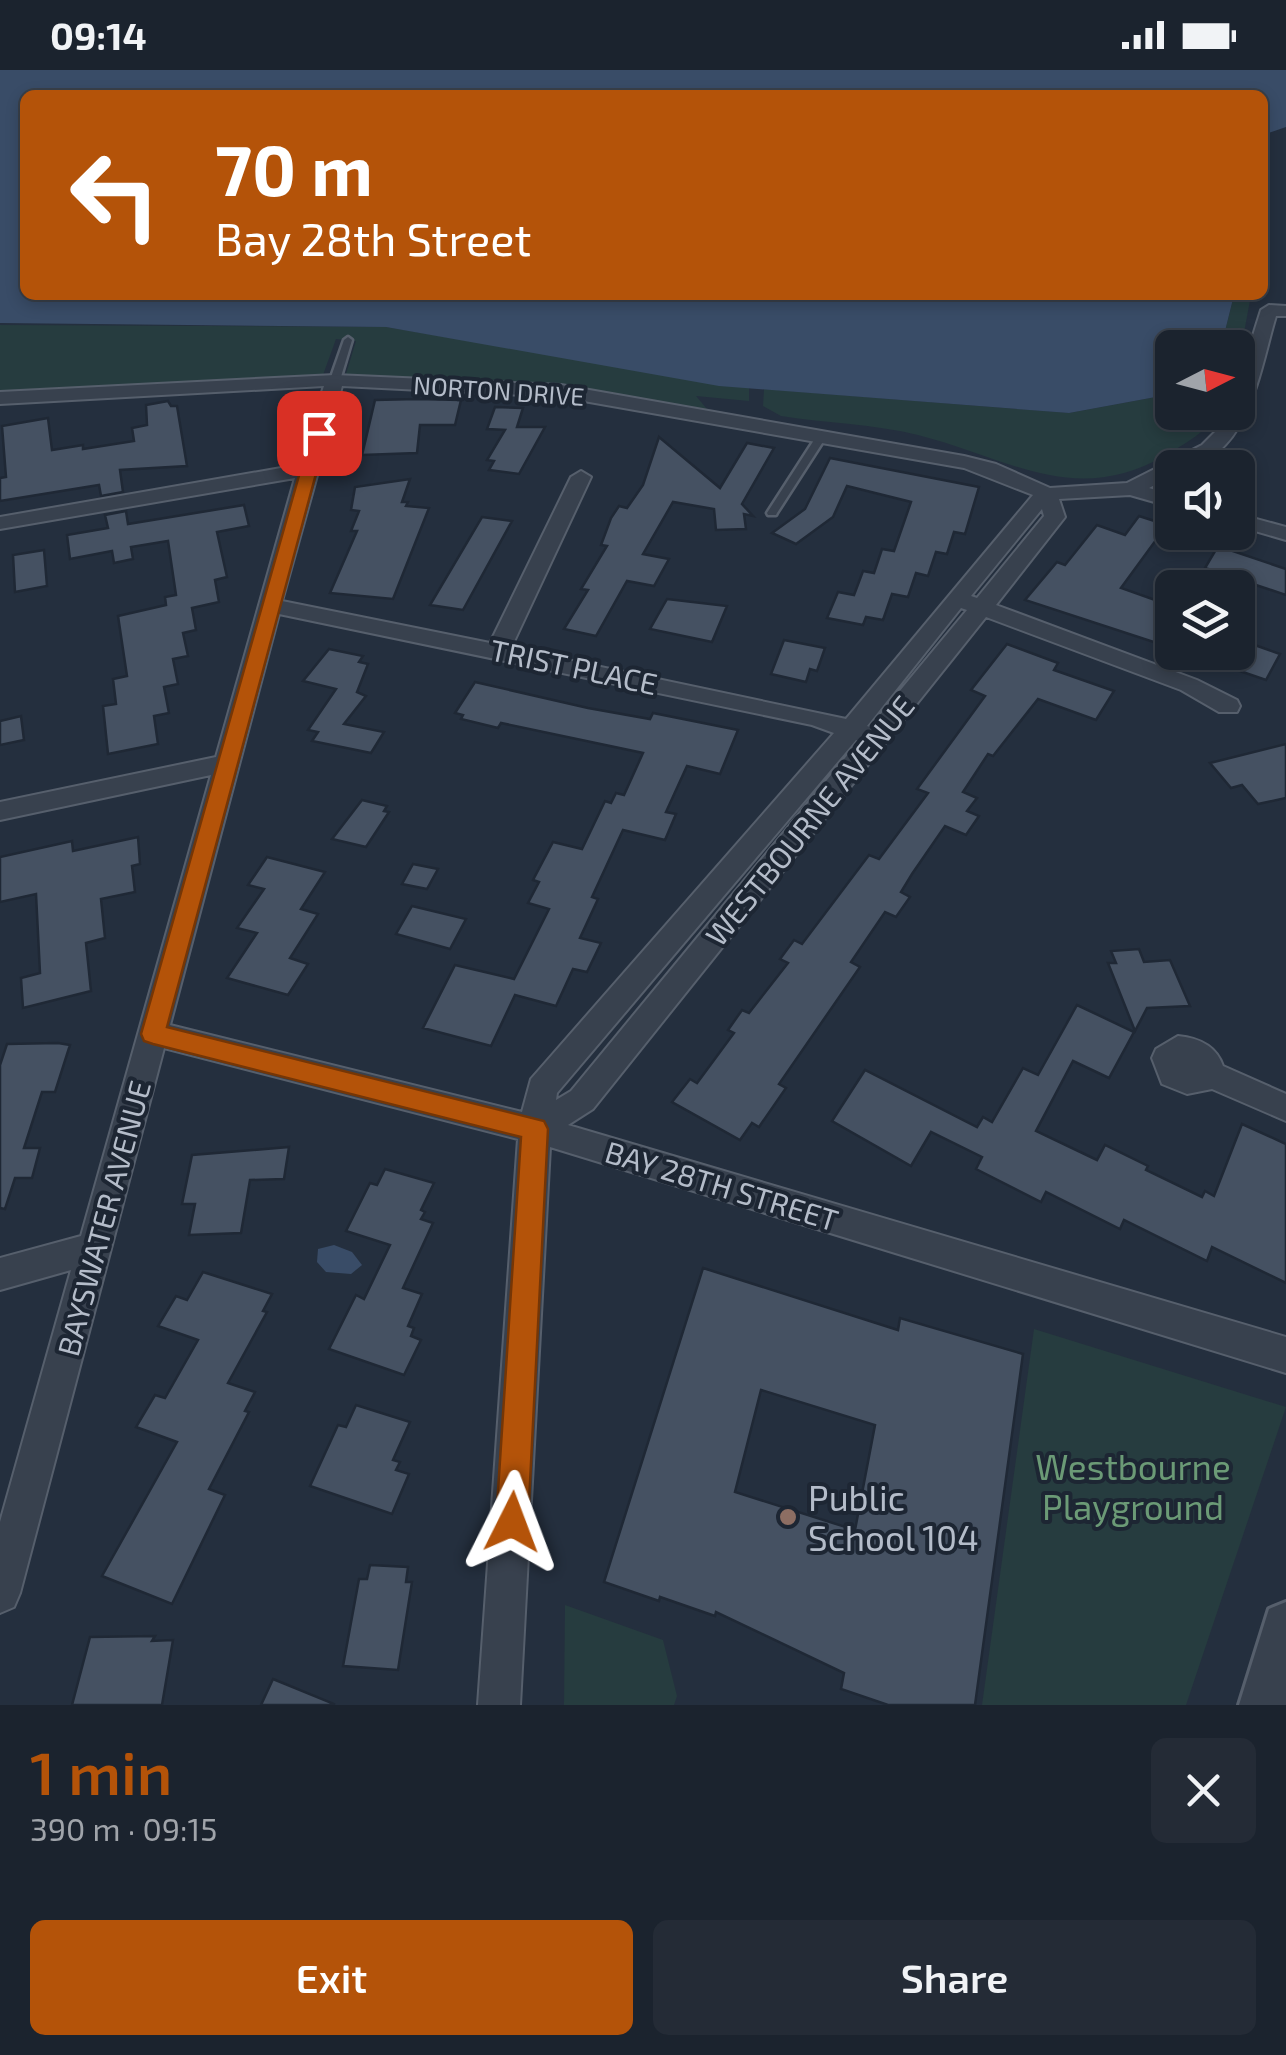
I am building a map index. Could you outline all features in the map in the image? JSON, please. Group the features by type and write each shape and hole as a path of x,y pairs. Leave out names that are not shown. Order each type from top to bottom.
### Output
{"street":[{"path":"1255,366 1277,310"},
{"name":"NORTON DRIVE","path":"0,398 335,380 561,391 989,468 1047,494"},
{"name":"BAYSWATER AVENUE","path":"0,1593 307,470 335,380"},
{"path":"1131,489 1208,449 1228,430"},
{"path":"0,523 307,470"},
{"path":"498,650 581,476"},
{"path":"1047,494 1131,489 1155,496"},
{"name":"WESTBOURNE AVENUE","path":"535,1129 582,1100 863,733 969,603 1055,517 1047,494"},
{"path":"1255,525 1286,534"},
{"path":"969,603 1189,685 1228,706"},
{"name":"TRIST PLACE","path":"270,605 498,650 863,733"},
{"name":"WESTBOURNE AVENUE","path":"499,1705 535,1129 542,1088 863,733"},
{"path":"0,812 228,762"},
{"name":"BAY 28TH STREET","path":"153,1034 535,1129 1286,1356"},
{"path":"1208,1073 1286,1108"},
{"path":"0,1274 96,1247"},
{"path":"1264,1705 1286,1626"}],"lane":[{"path":"335,380 348,340"},
{"path":"772,513 821,437"}],"green space":[{"path":"1233,300 1250,300 1244,330 1225,330"},
{"path":"0,325 386,327 749,388 749,401 696,396 707,409 582,388 495,380 353,376 346,374 356,341 336,339 323,375 0,391"},
{"path":"764,389 1069,413 1155,397 1155,430 1202,430 1174,450 1155,450 1155,460 1133,470 1071,478 1012,465 901,431 781,416 763,406"},
{"name":"Westbourne Playground","path":"1034,1329 1286,1407 1186,1705 982,1705"},
{"path":"565,1605 663,1640 677,1696 674,1705 564,1705"}],"water":[{"path":"0,70 1286,70 1286,127 1268,133 1268,90 20,90 20,300 1233,300 1225,330 1155,330 1155,397 1069,413 719,386 386,327 0,323"},
{"path":"334,1245 352,1252 362,1265 351,1274 326,1272 317,1262 318,1249"}],"building":[{"path":"375,400 461,400 455,425 420,425 417,453 362,455"},
{"path":"168,401 177,406 187,466 120,470 123,492 101,496 99,485 0,501 0,478 6,477 2,426 48,418 52,450 83,445 83,449 134,441 132,428 147,425 146,405"},
{"path":"495,407 523,408 517,427 545,427 519,474 489,470 494,461 487,460 505,430 487,429"},
{"path":"659,437 720,488 747,443 774,448 742,504 753,516 744,514 746,529 716,530 714,509 673,502 643,554 669,559 654,586 627,581 596,636 564,629 588,590 581,589 607,546 601,545 611,518 619,506 627,508 643,485"},
{"path":"830,458 979,487 965,534 954,532 947,554 936,552 928,576 916,573 908,597 892,594 883,620 866,617 863,625 827,618 838,592 854,595 863,571 874,573 882,549 894,551 911,502 847,486 833,517 796,544 772,533 805,509"},
{"path":"410,479 402,502 408,502 406,506 429,508 393,599 330,593 357,531 351,531 359,511 351,510 355,487"},
{"path":"244,505 249,526 217,532 227,577 215,580 219,602 192,608 196,630 183,633 188,656 173,659 178,684 164,687 169,713 154,716 158,744 108,754 103,706 116,704 113,679 127,676 118,616 166,605 165,597 176,595 168,541 131,547 133,559 114,563 112,551 70,559 67,535 108,528 105,515 126,511 128,524"},
{"path":"1139,516 1155,521 1155,541 1121,588 1155,600 1155,642 1025,600 1057,562 1065,565 1097,525 1125,535"},
{"path":"482,517 512,521 463,610 430,605"},
{"path":"44,550 47,586 15,592 13,555"},
{"path":"1216,550 1230,550 1286,569 1286,595 1255,585 1255,570 1205,568"},
{"path":"667,599 727,606 712,642 650,629"},
{"path":"784,640 825,648 817,671 810,669 806,682 771,674"},
{"path":"1007,644 1058,663 1054,670 1114,691 1096,720 1038,699 993,756 988,754 963,792 977,798 967,811 979,816 966,835 945,826 901,892 910,897 896,917 885,912 851,962 860,967 779,1084 786,1088 759,1127 752,1123 740,1140 672,1102 690,1079 697,1083 734,1033 728,1030 742,1010 749,1013 788,963 780,959 794,940 802,944 869,855 879,859 928,793 917,789 985,696 971,690"},
{"path":"1255,645 1280,654 1266,680 1237,670 1255,670"},
{"path":"329,649 363,656 359,662 368,664 357,692 366,696 344,724 384,732 371,753 312,741 318,732 308,730 336,689 303,681"},
{"path":"475,682 588,708 650,719 653,713 738,730 720,774 687,766 666,812 676,814 665,840 623,830 592,897 598,899 580,938 601,943 587,972 573,969 556,1006 515,995 491,1046 423,1028 455,965 514,979 549,909 528,903 539,882 533,880 553,842 582,849 605,801 611,803 616,793 624,795 643,753 501,723 498,728 461,719 463,715 455,713"},
{"path":"21,716 24,740 0,745 0,721"},
{"path":"1286,744 1286,798 1258,804 1242,785 1231,788 1210,763"},
{"path":"362,800 387,806 384,811 389,812 366,847 332,839"},
{"path":"138,837 140,864 132,866 135,892 101,899 105,938 86,943 91,991 23,1008 21,978 40,973 36,894 0,902 0,857 72,841 73,851"},
{"path":"267,857 325,872 301,909 318,914 290,958 308,964 288,995 227,978 257,933 237,928 264,889 248,885"},
{"path":"413,864 438,869 427,889 402,884"},
{"path":"412,906 466,919 450,949 396,934"},
{"path":"1139,949 1144,962 1170,960 1190,1006 1147,1008 1135,1031 1108,963 1116,963 1111,951"},
{"path":"1077,1005 1134,1032 1109,1078 1073,1061 1036,1131 1097,1160 1105,1145 1202,1197 1205,1191 1214,1196 1242,1124 1286,1144 1286,1283 1212,1247 1207,1261 1124,1220 1120,1229 1046,1192 1041,1202 976,1169 982,1157 931,1132 911,1166 832,1121 865,1070 977,1127 983,1117 992,1122 1023,1068 1038,1075"},
{"path":"7,1044 70,1045 55,1092 42,1092 24,1148 40,1148 32,1178 15,1178 5,1209 0,1208 0,1065"},
{"path":"289,1147 284,1179 250,1180 241,1233 189,1235 195,1204 182,1204 192,1155"},
{"path":"385,1169 434,1183 421,1210 425,1212 421,1219 433,1223 403,1288 422,1294 408,1326 414,1328 411,1336 421,1340 404,1375 329,1349 356,1295 364,1299 390,1245 346,1231 370,1183 377,1185"},
{"path":"703,1268 898,1330 900,1318 1023,1354 975,1705 888,1705 841,1689 844,1673 716,1612 715,1616 604,1582","holes":["761,1390 875,1425 855,1530 735,1492"]},
{"path":"203,1272 272,1294 263,1311 267,1312 228,1383 255,1392 245,1411 249,1412 209,1489 225,1495 172,1604 102,1576 177,1442 136,1427 155,1395 165,1398 198,1340 158,1326 176,1296 187,1300"},
{"path":"356,1405 410,1422 393,1460 400,1462 396,1470 409,1474 392,1514 310,1486 338,1425 346,1427"},
{"path":"370,1565 408,1567 406,1582 412,1582 398,1670 343,1666 359,1579 367,1579"},
{"path":"155,1636 152,1641 173,1640 162,1705 72,1705 90,1637"},
{"path":"273,1679 334,1704 334,1705 261,1705"}],"place":[{"name":"Public School 104","path":"788,1517"}],"route":[{"path":"319,433 153,1034 535,1129 512,1522"}]}
